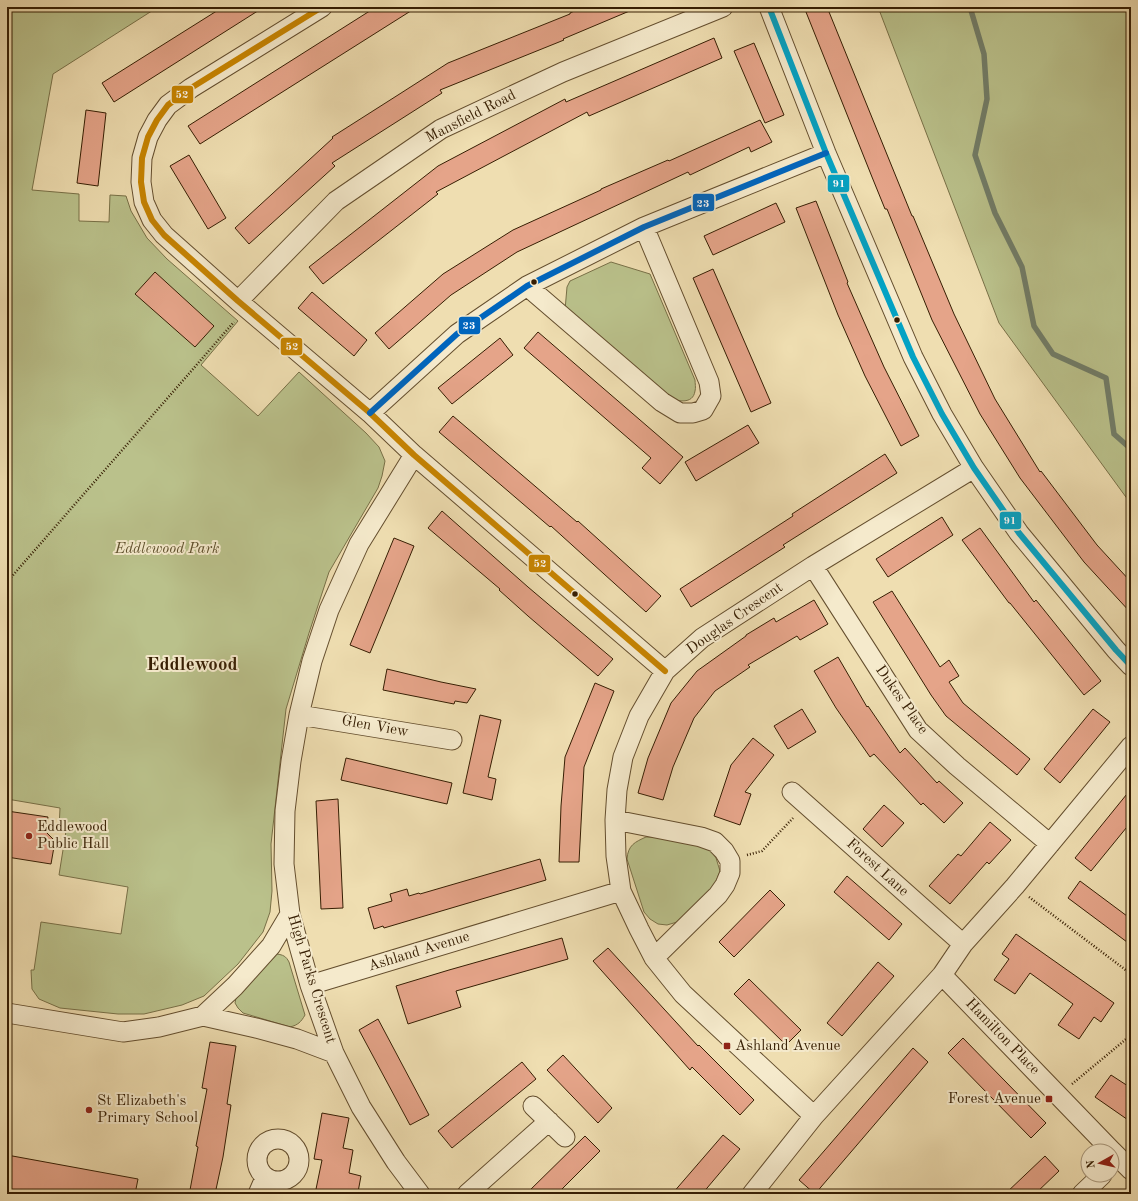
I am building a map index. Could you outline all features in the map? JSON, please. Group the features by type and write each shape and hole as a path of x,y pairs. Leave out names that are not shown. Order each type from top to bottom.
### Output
{"street":[{"path":"322,7 191,88 168,105 157,120 148,137 142,158 141,182 144,202 152,220 164,235 242,305 370,414 414,455 665,671"},
{"name":"Mansfield Road","path":"242,305 336,201 441,129 563,72 724,7"},
{"path":"770,7 826,153 913,357 942,414 974,468 1018,533 1131,666"},
{"path":"370,414 458,334 527,286 644,227 826,153"},
{"path":"527,286 662,402 680,413 694,413 703,410 711,396 709,382 644,227"},
{"name":"High Parks Crescent","path":"414,455 359,544 329,610 312,661 299,714 291,761 285,811 284,864 290,914 310,984 334,1053 361,1107 396,1162 420,1194"},
{"name":"Douglas Crescent","path":"814,1116 683,994 654,958 621,891 616,856 615,820 617,790 623,756 639,716 665,671 702,638 813,566 974,468"},
{"name":"Dukes Place","path":"813,566 918,730 957,766 1050,844"},
{"name":"Glen View","path":"299,714 452,740"},
{"path":"752,1194 814,1116 942,975 963,944 1015,886 1131,746"},
{"name":"Forest Lane","path":"799,798 963,944"},
{"path":"615,820 701,837 715,842 724,851 730,861 730,873 725,885 718,894 654,958"},
{"name":"Ashland Avenue","path":"310,984 621,891"},
{"path":"203,1016 235,986 271,946 290,914"},
{"name":"Hamilton Place","path":"942,975 1102,1143"},
{"path":"7,1013 122,1032 159,1027 203,1016 296,1039 334,1053"},
{"path":"533,1106 565,1137"},
{"path":"467,1194 549,1121"},
{"path":"1082,1194 1094,1183"}],"path":[{"path":"7,582 242,305"},
{"path":"730,861 762,851 799,798"},
{"path":"1015,886 1131,974"},
{"path":"1058,1096 1131,1035"}],"green space":[{"name":"Eddlewood Park","path":"7,7 158,7 53,74 32,190 79,194 79,221 109,222 110,195 126,196 131,211 147,238 167,259 238,321 201,365 258,416 299,372 366,433 379,447 385,461 378,488 329,572 286,709 271,844 272,891 270,912 263,932 238,964 204,996 182,1005 144,1014 118,1014 60,1008 39,999 32,989 31,970 34,970 41,922 121,934 128,887 59,875 66,831 59,829 60,808 7,799"},
{"path":"878,7 1131,7 1131,504 999,323"},
{"path":"611,262 650,274 695,380 694,395 688,400 684,401 667,398 565,310 567,287 570,281"},
{"path":"646,837 661,837 709,848 716,858 720,871 715,884 677,922 667,925 658,924 650,919 644,912 627,859 631,847"},
{"path":"277,954 287,958 289,962 305,1015 299,1023 290,1027 243,1013 235,1003 236,998 273,956"}],"building":[{"path":"223,7 264,7 114,102 102,83"},
{"path":"376,7 417,7 200,144 188,126"},
{"path":"583,7 639,7 563,39 564,40 440,90 442,93 332,163 335,166 249,244 235,228 333,138 332,137 448,63 570,14"},
{"path":"804,7 827,7 912,216 954,314 995,399 1040,472 1041,471 1097,545 1131,582 1131,613 1084,562 1020,478 980,414 932,320 887,209 885,209"},
{"path":"714,38 722,58 589,116 587,112 436,192 438,194 323,284 309,267 438,166 565,99 566,102"},
{"path":"754,43 784,115 765,123 734,51"},
{"path":"86,110 106,113 98,186 77,183"},
{"path":"760,120 772,142 751,152 749,147 690,175 688,172 517,252 451,295 389,349 375,333 443,274 513,230 601,189 668,160 669,161"},
{"path":"189,155 226,218 208,229 170,166"},
{"path":"816,201 848,282 847,283 884,367 919,436 901,446 865,376 838,315 796,208"},
{"path":"776,203 785,222 713,255 704,236"},
{"path":"713,269 771,403 751,412 693,278"},
{"path":"155,272 214,326 195,347 135,294"},
{"path":"312,292 367,340 354,356 298,308"},
{"path":"538,332 683,457 660,484 642,468 651,458 524,348"},
{"path":"500,338 513,355 452,404 438,388"},
{"path":"453,416 577,522 578,521 661,596 646,612 551,526 550,527 439,432"},
{"path":"748,425 759,443 696,481 685,462"},
{"path":"885,454 897,473 783,545 785,547 691,607 680,589"},
{"path":"442,511 613,659 598,676 528,616 499,590 500,589 428,528"},
{"path":"942,517 953,535 888,577 876,559"},
{"path":"980,528 1034,602 1036,600 1101,681 1084,695 1009,603 962,540"},
{"path":"394,538 414,546 370,653 350,645"},
{"path":"892,591 940,667 949,660 959,676 949,682 963,703 1030,759 1017,775 946,716 931,695 873,602"},
{"path":"814,600 828,624 800,640 797,636 748,665 750,667 715,691 694,718 673,767 663,800 638,793 648,758 671,703 697,671 746,635 774,618 776,622"},
{"path":"838,657 867,707 868,706 900,753 905,748 937,783 939,781 963,803 944,823 923,803 921,805 874,754 870,757 836,708 814,671"},
{"path":"387,669 476,689 467,703 455,701 454,704 383,690"},
{"path":"595,683 614,691 584,767 579,862 559,862 565,757"},
{"path":"802,709 816,732 788,749 774,726"},
{"path":"1093,709 1110,722 1060,783 1044,769"},
{"path":"480,715 501,720 488,777 496,779 492,800 463,793"},
{"path":"753,738 774,755 745,792 751,794 740,825 714,816 731,765"},
{"path":"346,758 452,783 447,804 341,780"},
{"path":"1131,789 1131,822 1091,871 1075,858"},
{"path":"338,799 343,908 321,909 316,801"},
{"path":"884,805 904,823 882,847 863,829"},
{"name":"Eddlewood Public Hall","path":"7,811 48,817 45,831 55,841 51,864 7,857"},
{"path":"990,822 1011,840 989,864 987,862 950,904 929,886 958,854 961,856"},
{"path":"540,859 546,880 384,928 383,926 374,929 368,908 392,901 390,894 407,889 409,896 420,894"},
{"path":"847,876 902,924 889,940 834,892"},
{"path":"1080,881 1131,919 1131,945 1068,898"},
{"path":"770,890 785,905 734,957 719,942"},
{"path":"1016,934 1114,1003 1101,1022 1094,1017 1079,1039 1058,1025 1073,1004 1030,973 1015,994 994,980 1009,959 1002,954"},
{"path":"562,938 568,959 456,991 461,1007 408,1024 396,986"},
{"path":"608,948 698,1046 699,1045 754,1100 740,1115 692,1067 690,1070 593,961"},
{"path":"878,962 894,976 842,1036 827,1023"},
{"path":"749,979 801,1030 786,1045 734,994"},
{"path":"378,1019 429,1115 410,1125 359,1030"},
{"path":"963,1038 1046,1123 1031,1138 948,1053"},
{"path":"210,1042 236,1046 227,1104 231,1105 223,1157 215,1194 190,1190 198,1147 196,1146 207,1089 202,1088"},
{"path":"913,1048 928,1062 815,1194 799,1180"},
{"path":"563,1055 612,1108 598,1123 547,1070"},
{"path":"522,1062 536,1079 452,1148 438,1131"},
{"path":"1111,1075 1131,1088 1131,1122 1095,1097"},
{"path":"322,1113 349,1118 343,1148 353,1150 349,1173 361,1176 358,1192 344,1190 343,1194 315,1194 322,1160 314,1159"},
{"path":"723,1135 740,1149 702,1194 672,1194"},
{"path":"585,1136 600,1151 557,1194 526,1194"},
{"path":"7,1155 138,1179 135,1194 7,1194"},
{"path":"1045,1156 1059,1171 1035,1194 1005,1194"}],"waterway":[{"path":"970,7 984,54 987,99 975,155 995,213 1022,267 1034,326 1053,354 1106,378 1114,434 1131,449"}],"transit line":[{"name":"52","path":"322,7 191,88 168,105 157,120 148,137 142,158 141,182 144,202 152,220 164,235 238,301 370,413 414,455 665,671"},
{"name":"91","path":"769,7 826,153 913,357 942,414 974,468 1019,533 1131,666"},
{"name":"23","path":"370,413 457,334 527,286 644,227 826,153"}],"place":[{"name":"Eddlewood Public Hall","path":"29,836"},
{"name":"Ashland Avenue","path":"727,1046"},
{"name":"Forest Avenue","path":"1049,1099"},
{"name":"St Elizabeth's Primary School","path":"89,1110"}],"district":[{"name":"Eddlewood","path":"192,665"}]}
